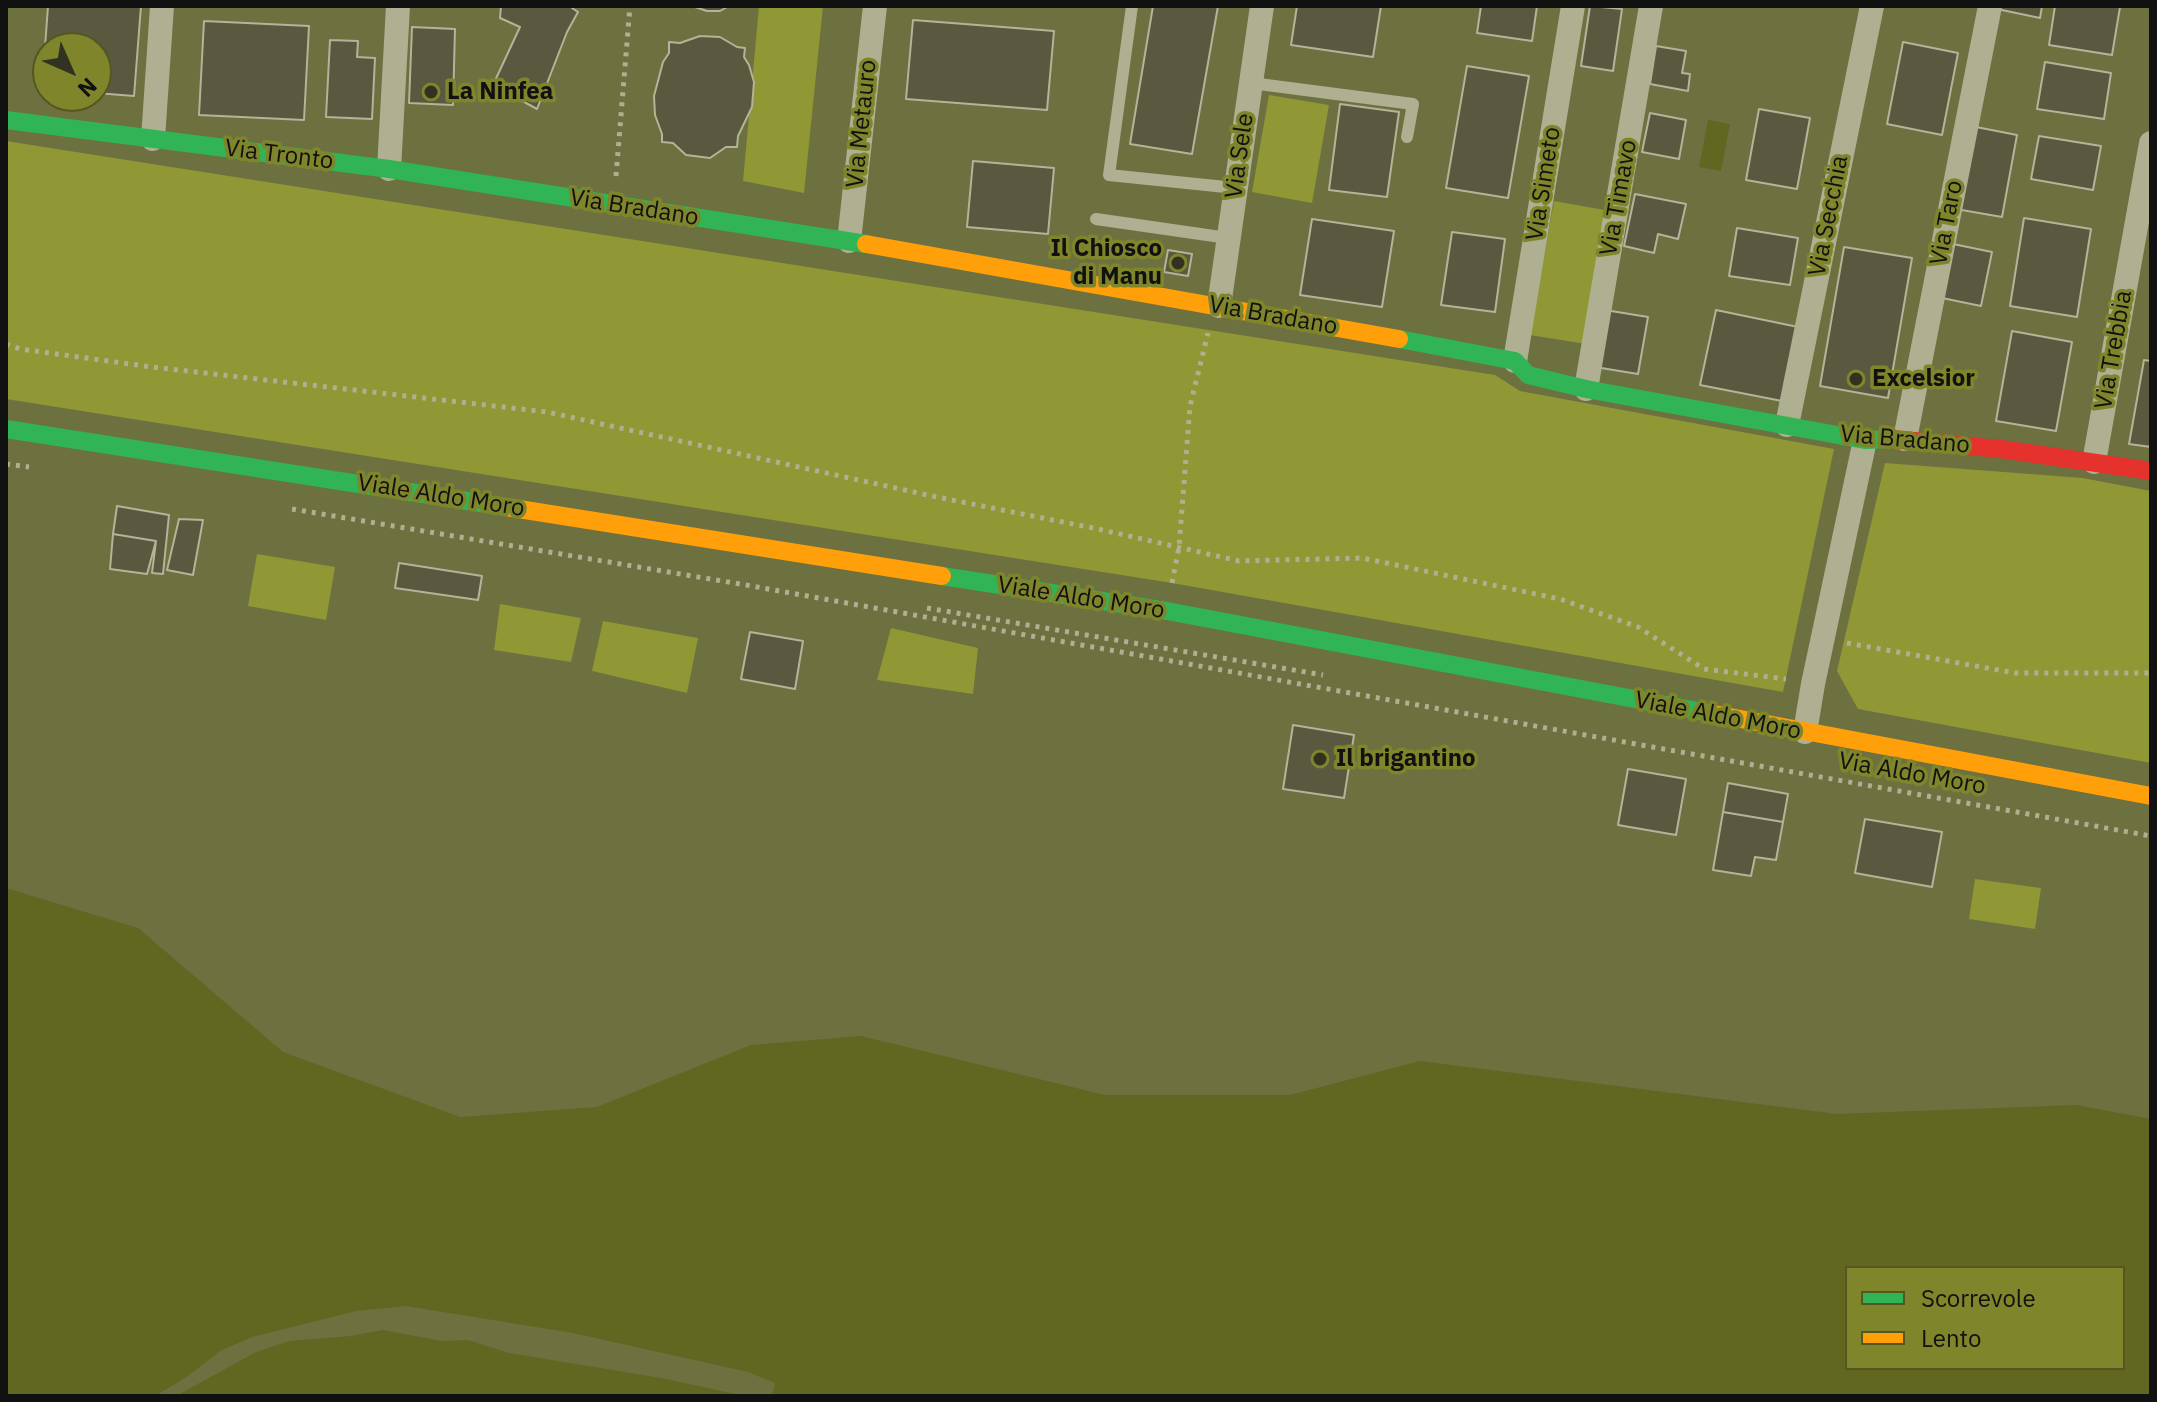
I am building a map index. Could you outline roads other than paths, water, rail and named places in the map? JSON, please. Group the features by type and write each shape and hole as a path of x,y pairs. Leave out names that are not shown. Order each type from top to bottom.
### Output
{"street":[{"path":"153,139 162,6"},
{"path":"389,169 398,6"},
{"name":"Via Metauro","path":"849,241 875,6"},
{"name":"Via Sele","path":"1219,306 1262,6"},
{"name":"Via Simeto","path":"1515,361 1573,6"},
{"name":"Via Timavo","path":"1586,389 1651,6"},
{"name":"Via Secchia","path":"1787,425 1872,6"},
{"name":"Via Taro","path":"1905,439 1990,6"},
{"name":"Via Tronto","path":"6,120 389,169"},
{"name":"Via Trebbia","path":"2094,462 2151,143"},
{"name":"Via Bradano","path":"389,169 849,241 1219,306 1515,361 1528,375 1586,389 1865,440 1905,439 2001,449 2151,471"},
{"name":"Viale Aldo Moro","path":"6,429 1167,611 2151,796"},
{"path":"1805,732 1865,440"}],"lane":[{"path":"1132,6 1109,175 1235,188"},
{"path":"1251,83 1413,104 1407,137"},
{"path":"1096,219 1228,238"}],"place":[{"name":"La Ninfea","path":"431,92"},
{"name":"Il Chiosco di Manu","path":"1178,263"},
{"name":"Excelsior","path":"1856,379"},
{"name":"Il brigantino","path":"1320,759"}]}
